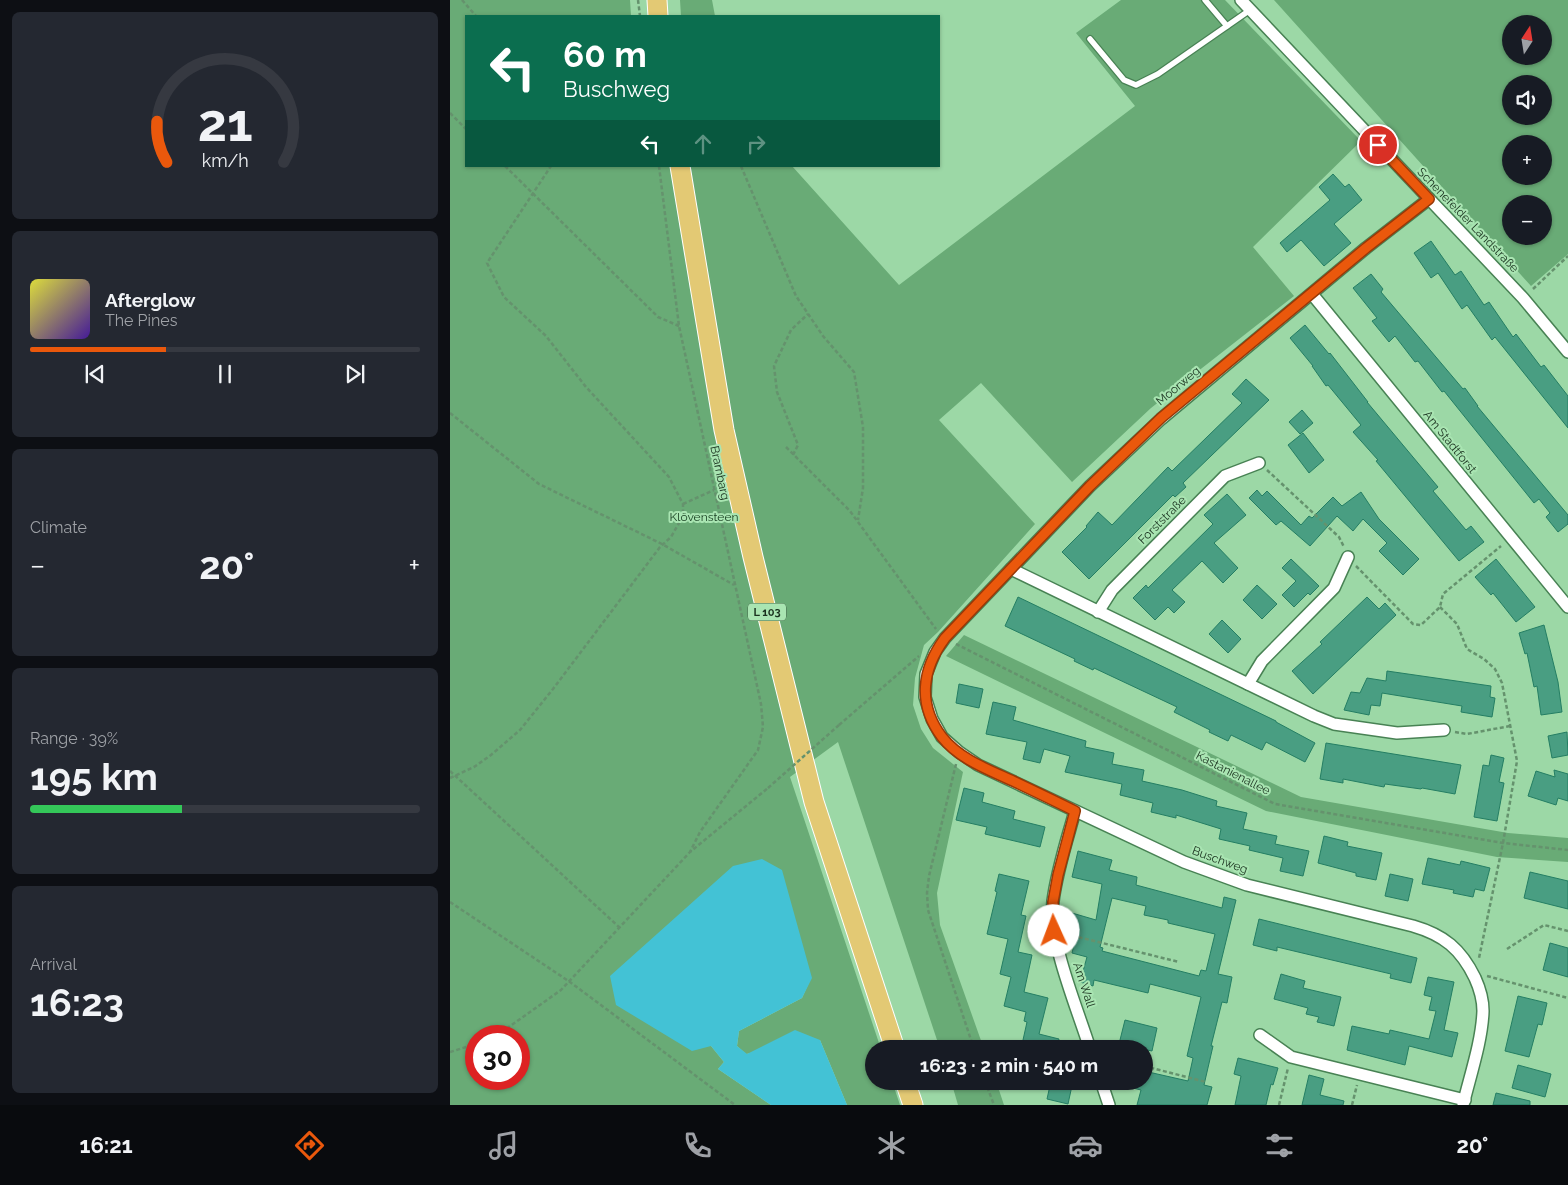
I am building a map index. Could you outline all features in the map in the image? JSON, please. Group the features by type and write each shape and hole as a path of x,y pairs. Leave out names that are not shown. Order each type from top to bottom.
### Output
{"main road":[{"path":"656,0 658,15"},
{"name":"L 103","path":"680,167 724,430 753,557 814,802 892,1040"},
{"path":"908,1090 913,1105"}],"street":[{"name":"Schenefelder Landstraße","path":"1241,0 1524,298 1568,352"},
{"name":"Moorweg","path":"945,638 1090,486 1161,418 1366,248 1429,199"},
{"name":"Am Stadtforst","path":"1312,294 1568,607"},
{"name":"Forststraße","path":"1098,612 1112,590 1225,476 1258,462"},
{"path":"1248,684 1262,661 1334,588 1348,557"},
{"path":"1011,569 1334,724 1397,733 1444,730"},
{"name":"Buschweg","path":"945,638 935,652 926,674 925,696 932,719 942,737 978,765 1184,862 1246,885 1430,931 1447,941 1462,954 1480,990 1483,1010 1481,1029 1464,1102 1291,1057 1260,1035"},
{"name":"Am Wall","path":"1075,811 1053,902 1054,931 1087,1040"},
{"path":"1104,1090 1110,1105"}],"lane":[{"path":"1205,0 1227,26"},
{"path":"1090,39 1124,80 1136,85 1158,74 1250,10"}],"path":[{"path":"462,0 475,15"},
{"path":"638,0 640,15"},
{"path":"450,113 465,128"},
{"path":"505,167 658,317 679,326"},
{"path":"450,778 474,767 520,730 662,544 671,537 683,516 683,504 669,477 586,387 546,336 504,298 487,263 550,167"},
{"name":"Brambarg","path":"659,167 679,326 761,704 763,727 758,750 700,832 690,852"},
{"path":"741,167 796,296 823,336 854,372 863,427 863,488 858,522"},
{"path":"1524,298 1568,256"},
{"path":"793,455 798,445 777,392 774,366 791,330 808,314"},
{"path":"450,413 539,484 662,544 735,586"},
{"path":"786,447 850,511 938,632 945,638"},
{"path":"1258,462 1339,537 1348,557 1413,624 1421,625 1440,607 1443,594 1511,538"},
{"path":"683,504 714,490"},
{"path":"1440,607 1457,624 1467,649 1484,659 1495,669 1502,683 1517,761 1503,843 1480,956 1472,972 1568,998"},
{"name":"Kastanienallee","path":"945,638 1275,804 1503,843 1568,850"},
{"path":"511,1025 570,982 690,852 768,788 918,656 935,652"},
{"path":"1444,730 1467,734 1510,726"},
{"path":"959,752 929,876 927,893 928,910 971,1040"},
{"path":"450,771 620,928"},
{"path":"450,902 570,982 736,1105"},
{"path":"1507,949 1544,925 1568,931"},
{"path":"1054,931 1179,962"},
{"path":"1485,932 1490,933"},
{"path":"1084,939 1085,934"},
{"path":"450,1052 465,1047"},
{"path":"1279,1105 1291,1057"},
{"path":"1153,1068 1206,1082"},
{"path":"1352,1105 1360,1074"},
{"path":"988,1090 994,1105"}],"green space":[{"name":"Klövensteen","path":"450,0 630,0 631,15 465,15 465,167 793,167 899,285 1135,106 1076,33 1121,0 1225,0 1361,141 1253,247 1294,296 1151,408 1072,482 981,383 939,420 1035,524 938,632 924,645 915,678 913,705 921,729 933,748 963,772 937,893 940,925 981,1040 937,1040 838,742 790,777 878,1040 865,1040 865,1090 895,1090 900,1105 847,1105 820,1040 746,1054 737,1046 739,1031 802,998 811,978 711,1046 724,1062 718,1069 771,1105 450,1105"},
{"path":"680,0 712,0 715,15 681,15"},
{"path":"1274,0 1568,0 1568,254 1531,286"},
{"path":"964,635 1301,797 1508,833 1568,838 1568,862 1497,857 1266,811 946,656"},
{"path":"954,1090 999,1090 1004,1105 958,1105"}],"water":[{"path":"762,859 782,870 812,978 802,998 739,1031 737,1046 747,1054 795,1030 820,1040 847,1105 771,1105 718,1069 724,1062 711,1046 692,1051 616,1005 610,976 733,866"}],"building":[{"path":"1333,174 1345,187 1349,184 1362,200 1334,224 1351,243 1324,266 1301,240 1287,252 1280,243 1330,200 1319,187"},
{"path":"1431,241 1455,275 1461,271 1484,305 1489,302 1513,337 1516,334 1541,367 1544,365 1568,396 1568,428 1495,337 1492,340 1467,305 1462,309 1438,273 1431,278 1414,253"},
{"path":"1371,274 1383,289 1381,292 1463,389 1465,388 1477,406 1568,515 1568,524 1558,532 1546,517 1550,513 1539,499 1534,503 1418,361 1415,362 1395,336 1389,342 1372,321 1377,318 1353,288"},
{"path":"1305,325 1330,353 1367,402 1438,487 1433,491 1466,530 1471,526 1484,542 1459,561 1376,461 1378,460 1353,432 1361,425 1328,385 1326,386 1313,366 1290,338"},
{"path":"1246,379 1269,400 1183,483 1186,487 1175,497 1173,495 1089,579 1062,552 1087,527 1098,512 1112,525 1168,467 1172,471 1242,403 1232,394"},
{"path":"1302,410 1313,423 1300,434 1289,422"},
{"path":"1303,433 1324,460 1309,473 1288,445"},
{"path":"1257,490 1262,496 1267,491 1301,525 1309,516 1312,518 1333,497 1342,506 1361,492 1379,519 1419,559 1403,575 1379,551 1387,543 1363,519 1353,531 1337,516 1310,546 1281,521 1276,525 1249,498"},
{"path":"1227,494 1246,515 1214,543 1238,568 1223,583 1202,561 1172,590 1185,602 1174,613 1168,607 1155,620 1133,598 1146,585 1148,588 1213,524 1204,515"},
{"path":"1291,559 1319,586 1310,595 1308,593 1294,607 1282,595 1296,581 1282,568"},
{"path":"1496,559 1535,607 1516,622 1493,593 1491,595 1475,577"},
{"path":"1257,585 1277,604 1262,619 1243,600"},
{"path":"1018,597 1276,721 1315,743 1305,762 1266,742 1262,750 1231,735 1228,741 1174,712 1177,707 1094,668 1093,670 1074,661 1075,659 1005,626"},
{"path":"1367,597 1379,609 1385,603 1396,615 1313,694 1292,671 1322,644 1320,642"},
{"path":"1222,620 1241,639 1228,653 1209,634"},
{"path":"1544,625 1558,682 1562,712 1541,715 1537,686 1534,687 1527,653 1525,654 1519,633"},
{"path":"1387,671 1491,686 1490,697 1495,698 1492,717 1461,712 1462,706 1382,693 1380,706 1371,705 1369,715 1344,710 1351,692 1360,693 1367,678 1386,681"},
{"path":"959,684 983,689 979,708 956,703"},
{"path":"993,702 1016,707 1013,720 1086,741 1085,747 1114,753 1112,764 1144,770 1142,781 1182,790 1217,801 1216,806 1247,813 1243,829 1277,836 1275,844 1309,851 1303,876 1280,871 1283,858 1249,850 1250,846 1219,839 1221,829 1176,815 1176,818 1151,812 1153,803 1120,795 1122,784 1065,772 1070,756 1044,749 1040,763 1023,759 1027,742 986,734"},
{"path":"1567,732 1568,755 1552,758 1548,736"},
{"path":"1326,743 1461,765 1455,794 1385,784 1384,787 1343,779 1343,783 1320,779"},
{"path":"1491,755 1504,758 1499,782 1504,783 1497,821 1474,817 1483,765 1489,766"},
{"path":"1554,770 1568,774 1568,801 1558,798 1556,805 1528,796 1536,771 1555,777"},
{"path":"964,788 984,793 982,802 1015,811 1013,819 1045,827 1040,847 985,834 987,827 956,820"},
{"path":"1324,836 1348,842 1347,846 1382,853 1376,880 1356,876 1356,873 1318,863"},
{"path":"1078,851 1112,860 1109,870 1137,877 1136,885 1222,908 1224,897 1236,900 1218,974 1232,977 1227,1003 1222,1002 1211,1046 1213,1046 1204,1085 1212,1087 1207,1105 1137,1105 1141,1090 1153,1090 1153,1073 1188,1081 1193,1058 1187,1056 1201,997 1150,984 1148,993 1094,980 1093,986 1080,982 1087,957 1072,953 1077,933 1068,930 1072,913 1096,920 1102,884 1072,877","holes":["1112,898 1146,906 1144,915 1168,920 1168,923 1215,934 1206,971 1201,970 1199,976 1102,951 1103,948 1100,947"]},
{"path":"1428,858 1460,865 1461,861 1490,868 1484,891 1475,889 1473,897 1453,893 1454,890 1422,884"},
{"path":"1530,872 1568,881 1568,909 1524,898"},
{"path":"999,874 1029,881 1021,915 1026,916 1018,952 1032,955 1024,992 1048,998 1039,1034 1059,1040 1023,1040 1027,1022 1024,1021 1026,1012 1004,1006 1011,977 1000,974 1008,939 987,934 997,892 995,891"},
{"path":"1390,874 1413,879 1408,901 1385,896"},
{"path":"1259,919 1417,958 1411,983 1390,978 1391,974 1277,947 1277,951 1253,945"},
{"path":"1550,943 1568,948 1568,977 1543,970"},
{"path":"1281,974 1305,981 1303,988 1341,997 1334,1026 1317,1022 1319,1017 1306,1014 1308,1008 1274,999"},
{"path":"1428,977 1454,982 1444,1030 1458,1033 1452,1057 1409,1046 1405,1065 1347,1050 1352,1026 1389,1034 1390,1030 1429,1039 1436,1011 1429,1010 1432,997 1424,995"},
{"path":"1518,996 1547,1003 1542,1025 1538,1024 1529,1057 1505,1051"},
{"path":"1125,1020 1157,1028 1153,1046 1153,1040 1120,1040"},
{"path":"1238,1058 1278,1068 1273,1085 1271,1084 1266,1105 1235,1105 1241,1076 1234,1074"},
{"path":"1518,1065 1551,1074 1545,1097 1512,1088"},
{"path":"1309,1075 1324,1079 1320,1095 1344,1101 1343,1105 1302,1105"},
{"path":"1049,1090 1071,1090 1068,1104 1047,1099"},
{"path":"1496,1093 1530,1101 1530,1105 1493,1105"}],"route":[{"path":"1054,931 1053,902 1075,811 978,765 942,737 932,719 925,696 926,674 935,652 945,638 1090,486 1161,418 1366,248 1429,199 1378,145"}]}
